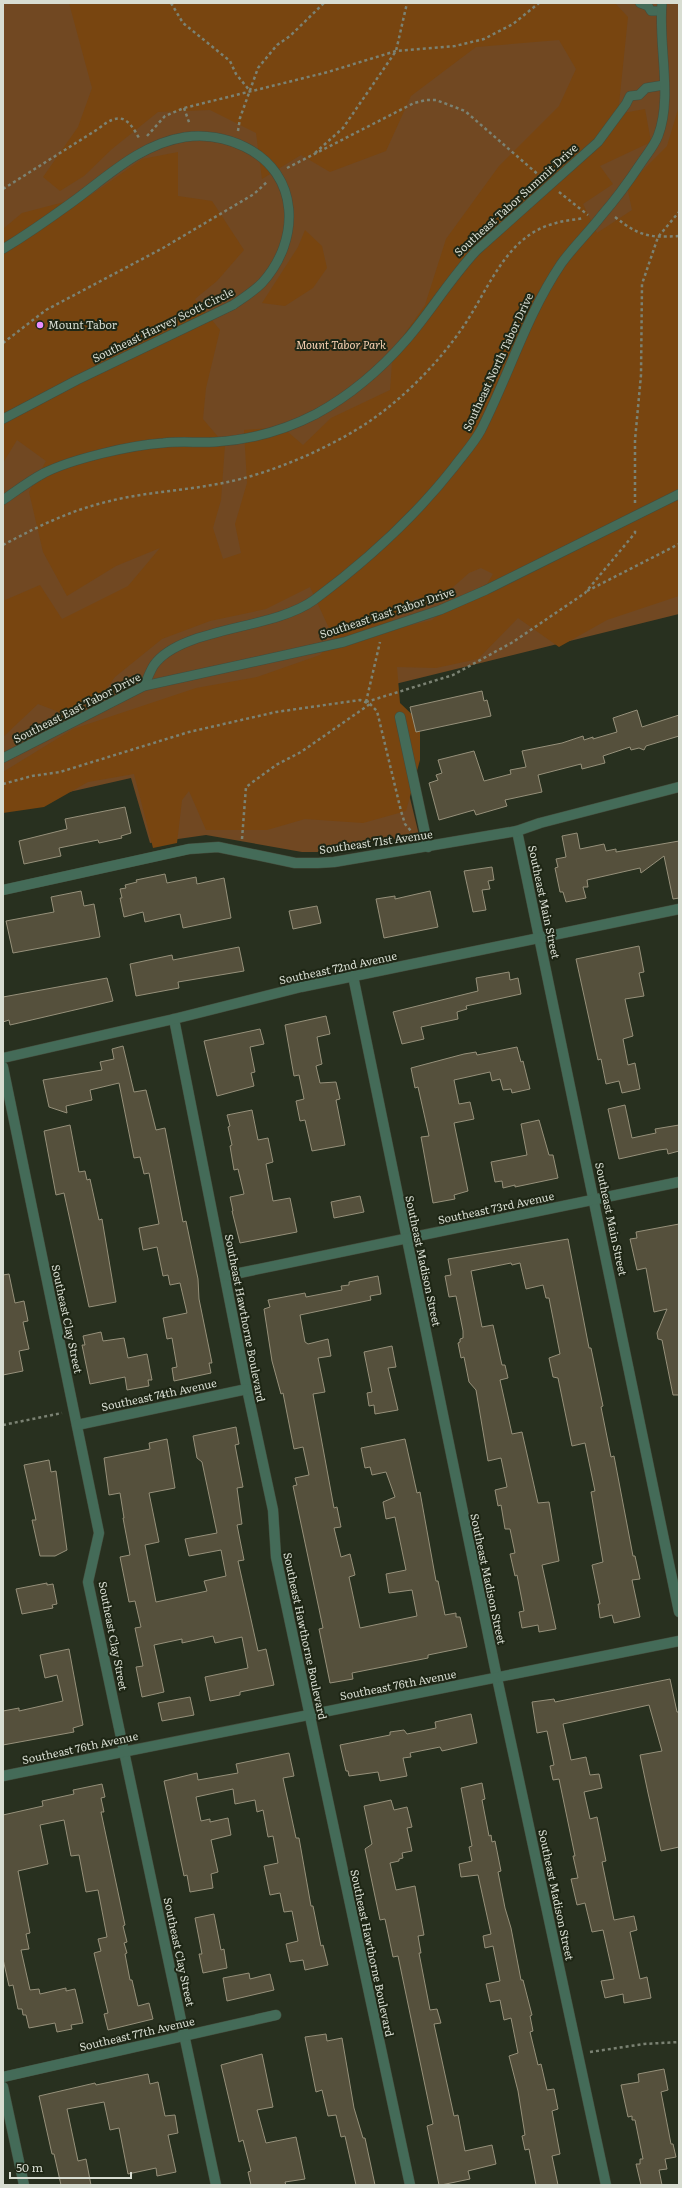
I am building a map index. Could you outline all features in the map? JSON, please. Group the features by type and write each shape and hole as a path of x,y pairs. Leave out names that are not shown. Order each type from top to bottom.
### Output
{"street":[{"path":"400,717 428,846"},
{"name":"Southeast 71st Avenue","path":"3,890 189,849 218,847 295,863 318,863 517,831 540,823 679,787"},
{"name":"Southeast Main Street","path":"517,831 595,1200 679,1612"},
{"name":"Southeast 72nd Avenue","path":"3,1058 174,1019 300,987 679,909"},
{"name":"Southeast Madison Street","path":"353,976 497,1678 606,2185"},
{"name":"Southeast Hawthorne Boulevard","path":"174,1019 247,1389 273,1510 276,1557 410,2185"},
{"name":"Southeast Clay Street","path":"3,1067 76,1425 100,1532 88,1582 216,2185"},
{"name":"Southeast 73rd Avenue","path":"225,1276 679,1182"},
{"name":"Southeast 74th Avenue","path":"76,1425 247,1389"},
{"name":"Southeast 76th Avenue","path":"3,1776 309,1713 497,1678 679,1641"},
{"name":"Southeast 77th Avenue","path":"3,2077 276,2015"},
{"path":"3,2087 24,2185"}],"lane":[{"path":"640,3 648,6 651,11 661,7"},
{"name":"Southeast North Tabor Drive","path":"144,686 154,666 164,654 178,647 299,610 358,565 414,515 476,438 524,331 546,287 562,263 632,176 653,144 663,115 664,85 661,7"},
{"name":"Southeast Tabor Summit Drive","path":"3,500 44,473 74,461 144,445 219,442 256,436 301,421 330,406 361,384 393,353 417,326 461,267 476,251 598,142 626,104 630,96 639,95 646,88 664,85"},
{"name":"Southeast Harvey Scott Circle","path":"3,249 71,203 127,159 142,150 169,141 194,137 209,137 236,143 254,152 277,173 283,185 289,210 287,235 279,258 262,282 254,290 233,305 77,380 3,419"},
{"name":"Southeast East Tabor Drive","path":"3,758 144,686 272,656 323,647 383,629 463,601 679,494"}],"path":[{"path":"171,3 183,23 230,61 236,74 250,91"},
{"path":"236,143 240,118 258,68 277,45 290,36 324,3"},
{"path":"313,155 342,128 396,52 407,3"},
{"path":"142,150 149,132 165,116 184,108 328,72 396,52 455,46 484,39 513,24 539,3"},
{"path":"290,167 414,104 432,99 465,111 543,178"},
{"path":"184,108 194,137"},
{"path":"3,189 98,129 109,120 119,117 126,120 135,130 142,150"},
{"path":"3,343 46,310 163,248 254,194 277,173"},
{"path":"557,191 591,218"},
{"path":"584,593 635,533 635,440 641,375 642,284 658,238 679,212"},
{"path":"614,215 635,232 646,236 658,238 679,236"},
{"path":"3,784 32,776 60,772 155,741 233,721 320,705 352,701 366,702 453,675 513,642 584,593 679,544"},
{"path":"366,702 383,629"},
{"path":"366,702 377,711 404,821 414,835"},
{"path":"236,851 243,837 246,787 276,765 301,752 370,704"},
{"path":"3,1425 74,1411"},
{"path":"578,2054 644,2044 679,2042"}],"green space":[{"name":"Mount Tabor Park","path":"3,3 679,3 679,614 383,687 419,835 317,852 302,852 206,835 150,843 131,778 3,807"}],"shaded area":[{"name":"Mount Tabor Park","path":"69,3 615,3 628,17 618,114 645,109 651,142 600,166 613,184 583,204 597,233 632,210 627,186 667,146 679,106 679,596 607,620 559,647 518,618 478,659 436,668 397,667 400,703 420,722 420,760 406,811 363,823 305,819 267,830 206,830 189,791 182,800 177,843 153,848 134,774 88,782 44,807 3,813 3,772 73,729 196,688 257,677 320,655 334,639 310,587 266,609 210,621 162,639 115,677 99,699 59,712 38,704 3,737 3,601 40,585 62,619 128,586 160,548 116,566 67,596 43,552 29,492 46,461 17,440 3,463 3,229 22,213 91,195 142,159 178,152 178,196 212,201 244,250 217,281 195,299 220,330 206,388 203,419 225,445 221,500 213,528 223,559 241,553 235,524 247,483 244,430 282,427 303,445 331,418 390,390 393,350 425,305 446,239 499,166 559,106 576,69 559,40 476,47 411,96 386,151 330,172 301,155 262,179 256,133 210,110 158,112 112,149 84,176 60,191 43,177 78,127 92,88","holes":["481,568 493,574 487,584 465,595 432,620 404,627 390,619 416,598 435,603 469,573"]},
{"path":"305,230 322,246 327,268 313,288 285,306 262,303 298,247"}],"building":[{"path":"482,691 484,701 487,700 491,716 416,732 410,707"},
{"path":"637,710 642,727 679,715 679,736 646,746 644,750 639,748 631,750 630,747 603,756 605,763 582,769 581,764 538,775 542,792 505,800 507,806 476,815 474,810 439,820 429,783 438,780 436,775 442,773 438,760 474,751 484,781 511,774 510,770 526,767 522,751 562,743 583,736 584,740 593,737 593,739 617,732 613,718"},
{"path":"125,807 131,833 121,836 122,838 99,843 98,840 59,848 61,856 24,864 19,841 67,829 65,819"},
{"path":"577,833 580,849 604,844 606,851 616,849 616,852 679,841 679,898 673,899 664,856 641,873 640,868 587,880 588,887 583,887 586,898 566,902 563,892 560,892 555,868 558,867 556,859 566,857 562,836"},
{"path":"492,867 494,880 488,881 490,889 482,890 486,910 473,912 464,871"},
{"path":"165,874 167,883 196,877 197,884 224,878 231,918 183,928 180,914 145,922 143,912 124,917 120,898 122,898 120,889 126,888 125,885 137,882 136,880"},
{"path":"81,891 84,906 94,904 100,937 13,953 6,921 54,912 51,897"},
{"path":"430,891 438,927 384,938 376,899 395,896 395,899"},
{"path":"317,906 321,923 293,929 289,911"},
{"path":"639,946 644,972 639,973 644,996 625,999 633,1036 623,1039 628,1065 635,1063 640,1089 622,1093 619,1081 606,1084 601,1059 598,1060 576,959"},
{"path":"239,947 244,971 178,982 179,988 136,996 130,964 172,955 173,960"},
{"path":"509,972 510,980 518,978 521,994 466,1006 467,1009 457,1012 458,1019 421,1027 424,1039 402,1044 393,1012 478,991 476,978"},
{"path":"107,978 113,1001 10,1025 9,1020 3,1022 3,997"},
{"path":"326,1016 330,1034 317,1037 322,1064 316,1066 320,1083 336,1082 340,1099 336,1100 345,1145 312,1151 305,1120 300,1121 296,1101 304,1099 299,1075 294,1076 285,1025"},
{"path":"260,1029 264,1044 250,1047 255,1072 251,1073 254,1086 217,1096 204,1041"},
{"path":"123,1046 134,1092 146,1090 156,1130 165,1128 183,1222 186,1221 198,1279 199,1299 212,1363 209,1363 211,1373 174,1381 172,1368 177,1367 172,1338 167,1339 163,1318 187,1313 180,1283 170,1285 168,1275 163,1276 157,1247 143,1250 139,1228 159,1224 149,1173 144,1174 140,1157 134,1158 119,1083 90,1090 92,1100 66,1106 67,1113 49,1107 43,1080 102,1070 100,1062 114,1059 112,1049"},
{"path":"517,1047 521,1062 523,1061 530,1089 512,1093 511,1089 503,1090 500,1079 492,1081 490,1072 454,1080 459,1104 470,1102 474,1119 454,1123 468,1191 454,1195 455,1199 433,1203 421,1137 429,1136 418,1087 415,1088 411,1068 464,1054 476,1052 477,1055"},
{"path":"625,1105 632,1138 656,1133 655,1129 679,1125 679,1151 668,1154 667,1149 659,1150 619,1159 608,1109"},
{"path":"252,1110 258,1140 268,1138 273,1162 266,1164 273,1201 290,1198 297,1232 240,1243 230,1197 244,1194 238,1169 234,1170 230,1146 232,1145 228,1127 230,1126 227,1115"},
{"path":"539,1120 549,1155 553,1155 558,1178 503,1188 502,1181 495,1182 491,1162 527,1155 521,1124"},
{"path":"70,1125 79,1172 85,1171 87,1180 90,1179 99,1220 102,1219 116,1302 89,1307 64,1193 56,1195 44,1131"},
{"path":"360,1196 364,1212 334,1218 331,1202"},
{"path":"679,1224 679,1395 673,1395 662,1340 658,1339 657,1333 667,1309 654,1312 646,1268 637,1270 630,1239 637,1238 636,1232"},
{"path":"568,1239 589,1348 591,1348 603,1406 601,1407 611,1457 614,1456 633,1556 635,1556 640,1579 632,1580 640,1617 614,1623 612,1615 600,1618 598,1604 600,1604 592,1565 603,1562 591,1492 595,1491 585,1443 572,1446 558,1378 553,1377 549,1358 560,1354 549,1298 546,1298 543,1285 526,1289 520,1263 512,1265 511,1263 471,1271 482,1327 493,1325 502,1365 505,1365 508,1378 500,1380 512,1434 522,1432 538,1503 549,1502 559,1561 542,1565 556,1629 539,1632 538,1625 522,1628 519,1612 524,1611 517,1575 515,1576 510,1554 515,1553 510,1529 505,1529 501,1505 498,1506 495,1490 507,1487 501,1458 488,1461 476,1390 469,1382 464,1357 461,1358 458,1343 460,1342 460,1339 463,1338 463,1331 456,1296 449,1297 445,1276 451,1275 448,1259"},
{"path":"9,1274 15,1303 24,1301 28,1321 23,1322 29,1349 19,1351 23,1371 3,1375 3,1275"},
{"path":"378,1276 381,1294 370,1296 371,1300 300,1315 305,1342 308,1344 328,1339 331,1356 318,1358 325,1392 313,1394 334,1508 337,1507 341,1527 334,1528 341,1557 350,1554 355,1575 349,1577 360,1628 417,1616 412,1590 389,1593 386,1574 406,1570 395,1517 386,1519 383,1502 395,1497 386,1472 372,1475 370,1467 365,1468 361,1448 405,1439 417,1493 420,1492 436,1581 438,1581 445,1615 456,1613 456,1617 460,1617 467,1647 428,1655 428,1658 352,1673 353,1679 330,1683 319,1629 323,1628 293,1486 297,1485 295,1478 309,1475 303,1447 294,1449 283,1393 281,1394 272,1361 264,1309 270,1307 268,1300 305,1293 306,1297 342,1290 341,1286 349,1285 349,1282"},
{"path":"101,1332 103,1341 124,1338 128,1358 147,1354 152,1380 148,1380 149,1386 127,1390 125,1377 90,1384 82,1345 85,1345 83,1336"},
{"path":"392,1346 396,1367 388,1368 398,1410 375,1414 374,1405 369,1406 367,1393 372,1392 364,1352"},
{"path":"236,1427 239,1444 235,1445 243,1487 237,1488 242,1524 237,1525 244,1560 238,1561 258,1651 266,1649 274,1685 240,1692 240,1695 210,1701 205,1677 248,1668 242,1637 215,1643 213,1636 182,1643 182,1639 154,1645 164,1692 142,1697 136,1667 143,1666 135,1628 141,1627 135,1601 129,1602 120,1557 130,1555 120,1493 109,1495 104,1458 150,1449 149,1443 167,1439 175,1488 149,1493 159,1542 145,1545 156,1602 207,1591 204,1581 226,1576 221,1550 189,1556 185,1539 217,1533 202,1462 197,1458 193,1436"},
{"path":"49,1460 51,1472 56,1471 67,1550 55,1556 40,1556 32,1520 36,1520 24,1465"},
{"path":"47,1583 47,1585 53,1584 57,1604 52,1605 53,1608 22,1614 16,1589"},
{"path":"69,1649 83,1725 73,1728 74,1732 3,1745 3,1711 19,1708 19,1711 63,1701 57,1675 45,1678 40,1655"},
{"path":"670,1679 677,1712 679,1712 679,1847 661,1851 648,1793 640,1755 662,1751 649,1705 563,1724 571,1760 586,1757 590,1775 599,1774 602,1788 584,1792 590,1819 597,1817 606,1861 602,1862 614,1920 634,1916 637,1930 630,1932 640,1979 647,1977 651,1998 624,2003 623,1994 605,1998 601,1981 614,1979 603,1930 592,1932 585,1903 577,1905 571,1879 578,1878 573,1856 575,1856 559,1779 553,1780 550,1766 554,1765 547,1731 537,1733 532,1702 554,1699 555,1702"},
{"path":"190,1697 194,1715 162,1721 158,1703"},
{"path":"471,1714 477,1743 442,1751 440,1747 410,1753 411,1757 403,1758 407,1776 380,1781 378,1772 349,1776 348,1771 346,1771 340,1745 390,1735 390,1732 404,1730 407,1734 436,1728 435,1722"},
{"path":"289,1753 294,1776 283,1778 296,1838 299,1838 311,1906 313,1906 321,1946 323,1945 328,1965 305,1970 303,1960 290,1962 286,1944 298,1941 292,1911 284,1912 280,1893 270,1895 264,1866 278,1863 273,1836 268,1837 263,1810 257,1812 255,1800 235,1804 233,1789 196,1797 201,1821 210,1819 210,1822 228,1818 231,1835 211,1840 218,1872 211,1874 213,1888 190,1892 187,1875 184,1876 164,1781 197,1773 198,1780 238,1773 236,1764"},
{"path":"482,1783 485,1799 482,1800 489,1836 491,1835 492,1842 495,1841 501,1871 498,1872 505,1908 511,1928 521,1980 523,1980 532,2015 530,2016 533,2031 530,2032 538,2065 541,2064 547,2090 554,2089 558,2109 552,2111 560,2154 552,2156 558,2185 536,2185 529,2149 525,2150 522,2136 525,2135 518,2091 509,2056 518,2053 511,2018 504,2020 500,2000 490,2002 486,1984 500,1981 493,1946 485,1948 483,1936 491,1934 478,1875 461,1877 459,1864 472,1861 469,1847 472,1846 461,1788"},
{"path":"102,1784 105,1797 101,1798 104,1812 101,1812 125,1925 123,1926 127,1942 124,1943 127,1953 125,1954 130,1980 132,1980 138,2006 149,2003 153,2019 108,2030 104,2014 108,2013 94,1953 101,1951 98,1939 107,1937 98,1890 86,1892 79,1855 71,1856 64,1820 40,1825 48,1864 18,1871 30,1933 26,1934 29,1949 21,1950 30,1990 39,1989 40,1994 66,1988 66,1991 75,1989 83,2023 71,2025 72,2029 57,2032 55,2023 29,2028 26,2015 23,2015 22,2009 18,2009 13,1985 9,1986 3,1959 3,1815 43,1806 42,1801 74,1794 73,1790"},
{"path":"391,1800 394,1810 407,1807 412,1827 407,1828 412,1851 402,1853 403,1858 399,1859 399,1861 390,1863 396,1890 415,1886 424,1935 418,1936 421,1953 419,1953 430,2010 437,2009 441,2023 434,2024 454,2116 458,2115 465,2151 492,2145 496,2164 468,2171 470,2179 441,2185 439,2185 427,2126 433,2124 398,1956 393,1957 385,1919 380,1920 365,1849 372,1844 364,1806"},
{"path":"214,1914 221,1950 224,1949 227,1968 203,1973 199,1954 202,1954 195,1918"},
{"path":"249,1973 250,1979 270,1974 274,1990 227,2001 223,1978"},
{"path":"326,2034 327,2041 342,2038 354,2108 363,2138 365,2138 375,2185 356,2185 345,2136 341,2137 336,2115 328,2116 322,2090 316,2092 305,2037"},
{"path":"262,2054 273,2107 257,2110 266,2143 296,2137 305,2179 285,2182 286,2185 251,2185 248,2172 251,2171 243,2140 239,2142 221,2065"},
{"path":"664,2069 668,2090 661,2092 671,2144 673,2144 676,2157 665,2159 667,2169 659,2170 662,2185 641,2185 636,2164 640,2164 640,2159 643,2159 635,2120 632,2120 632,2116 628,2117 621,2085 639,2082 638,2074"},
{"path":"148,2074 150,2084 158,2082 165,2116 175,2115 178,2133 168,2135 176,2172 157,2176 156,2168 128,2174 119,2128 110,2130 104,2102 67,2109 78,2161 86,2159 91,2185 61,2185 54,2154 52,2154 39,2096 95,2083 96,2085"}],"place":[{"name":"Mount Tabor","path":"40,325"}]}
